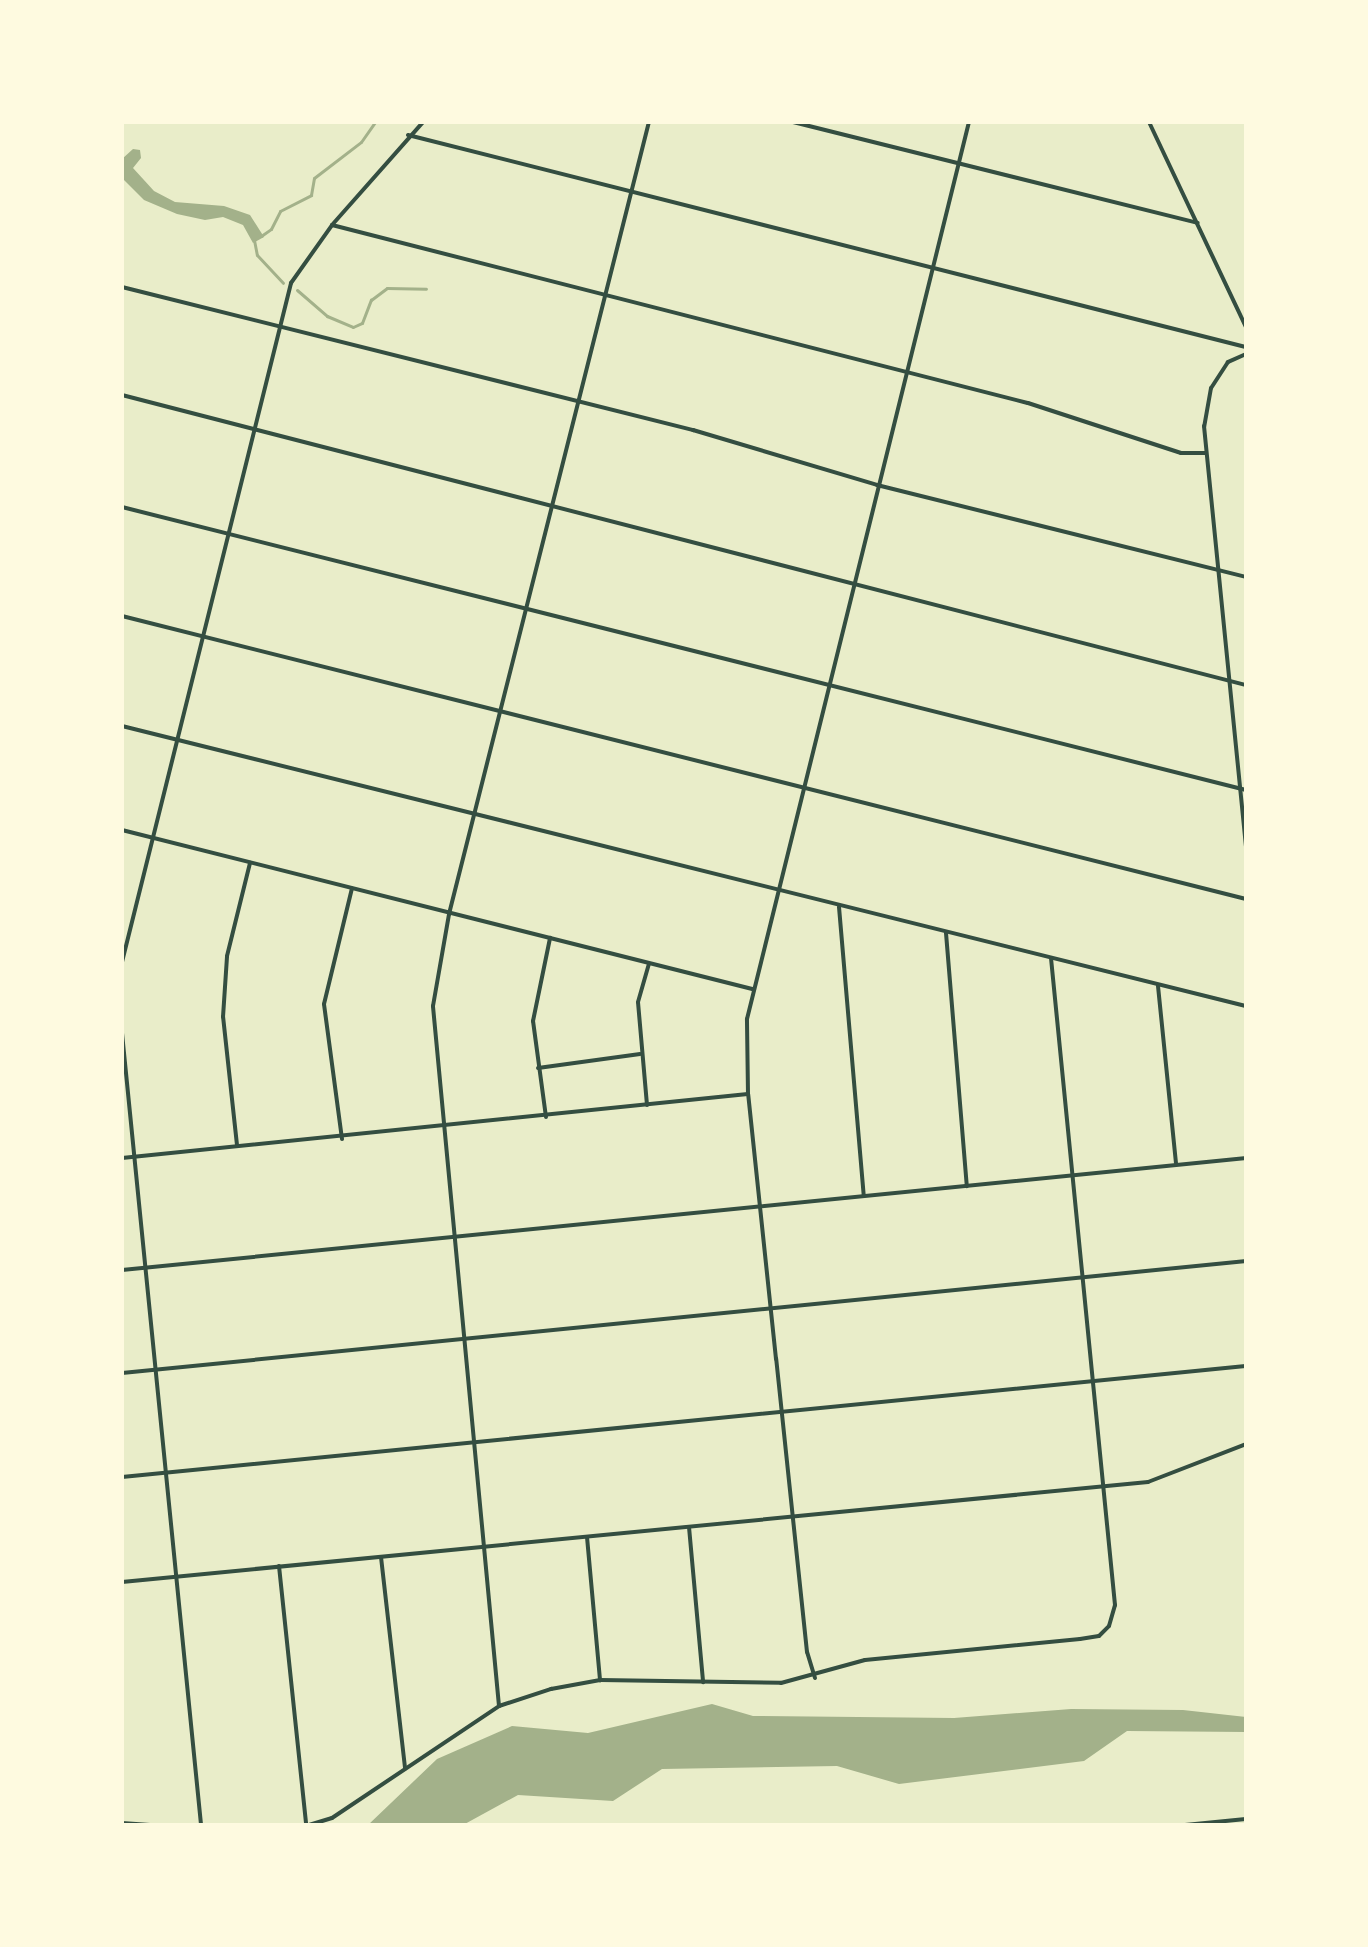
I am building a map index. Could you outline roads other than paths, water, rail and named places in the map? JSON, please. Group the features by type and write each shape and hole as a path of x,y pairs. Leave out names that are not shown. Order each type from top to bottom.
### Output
{"street":[{"path":"122,962 150,837 291,283 332,225 408,135 423,122"},
{"path":"499,1706 475,1442 441,1127 433,1006 449,914 649,122"},
{"path":"793,122 1198,223"},
{"path":"815,1678 807,1652 748,1094 752,989 969,122"},
{"path":"1149,122 1246,327"},
{"path":"408,135 631,194 1246,347"},
{"path":"332,225 1028,403 1181,453 1205,453"},
{"path":"122,287 578,400 877,485 1246,577"},
{"path":"1246,354 1228,362 1211,388 1205,453 1243,790 1246,849"},
{"path":"122,395 552,509 1246,685"},
{"path":"122,507 1243,790"},
{"path":"122,616 1246,899"},
{"path":"122,726 1246,1006"},
{"path":"122,830 752,989"},
{"path":"237,1146 223,1017 227,956 250,863"},
{"path":"342,1139 324,1004 352,888"},
{"path":"839,907 864,1196"},
{"path":"946,932 967,1186"},
{"path":"546,1117 538,1068 534,1003 550,938"},
{"path":"279,1566 308,1825 332,1818 499,1706 600,1680 781,1683 815,1678 865,1660 1099,1636 1109,1626 1115,1605 1051,958"},
{"path":"647,1105 640,1054 638,1002 649,964"},
{"path":"1157,985 1176,1163"},
{"path":"122,1033 143,1268 201,1825"},
{"path":"538,1068 640,1054"},
{"path":"122,1158 342,1139 748,1094"},
{"path":"122,1270 1246,1158"},
{"path":"122,1373 1246,1261"},
{"path":"122,1477 1246,1366"},
{"path":"122,1582 1101,1487 1164,1478 1246,1444"},
{"path":"689,1527 703,1682"},
{"path":"587,1537 600,1680"},
{"path":"381,1557 405,1769"},
{"path":"1185,1825 1246,1819"},
{"path":"122,1823 150,1825"}],"waterway":[{"path":"261,236 271,229 280,211 311,195 314,178 361,142 375,122"},
{"path":"254,240 257,255 283,283"},
{"path":"297,290 327,316 353,327 362,323 371,300 387,288 426,289"}]}
